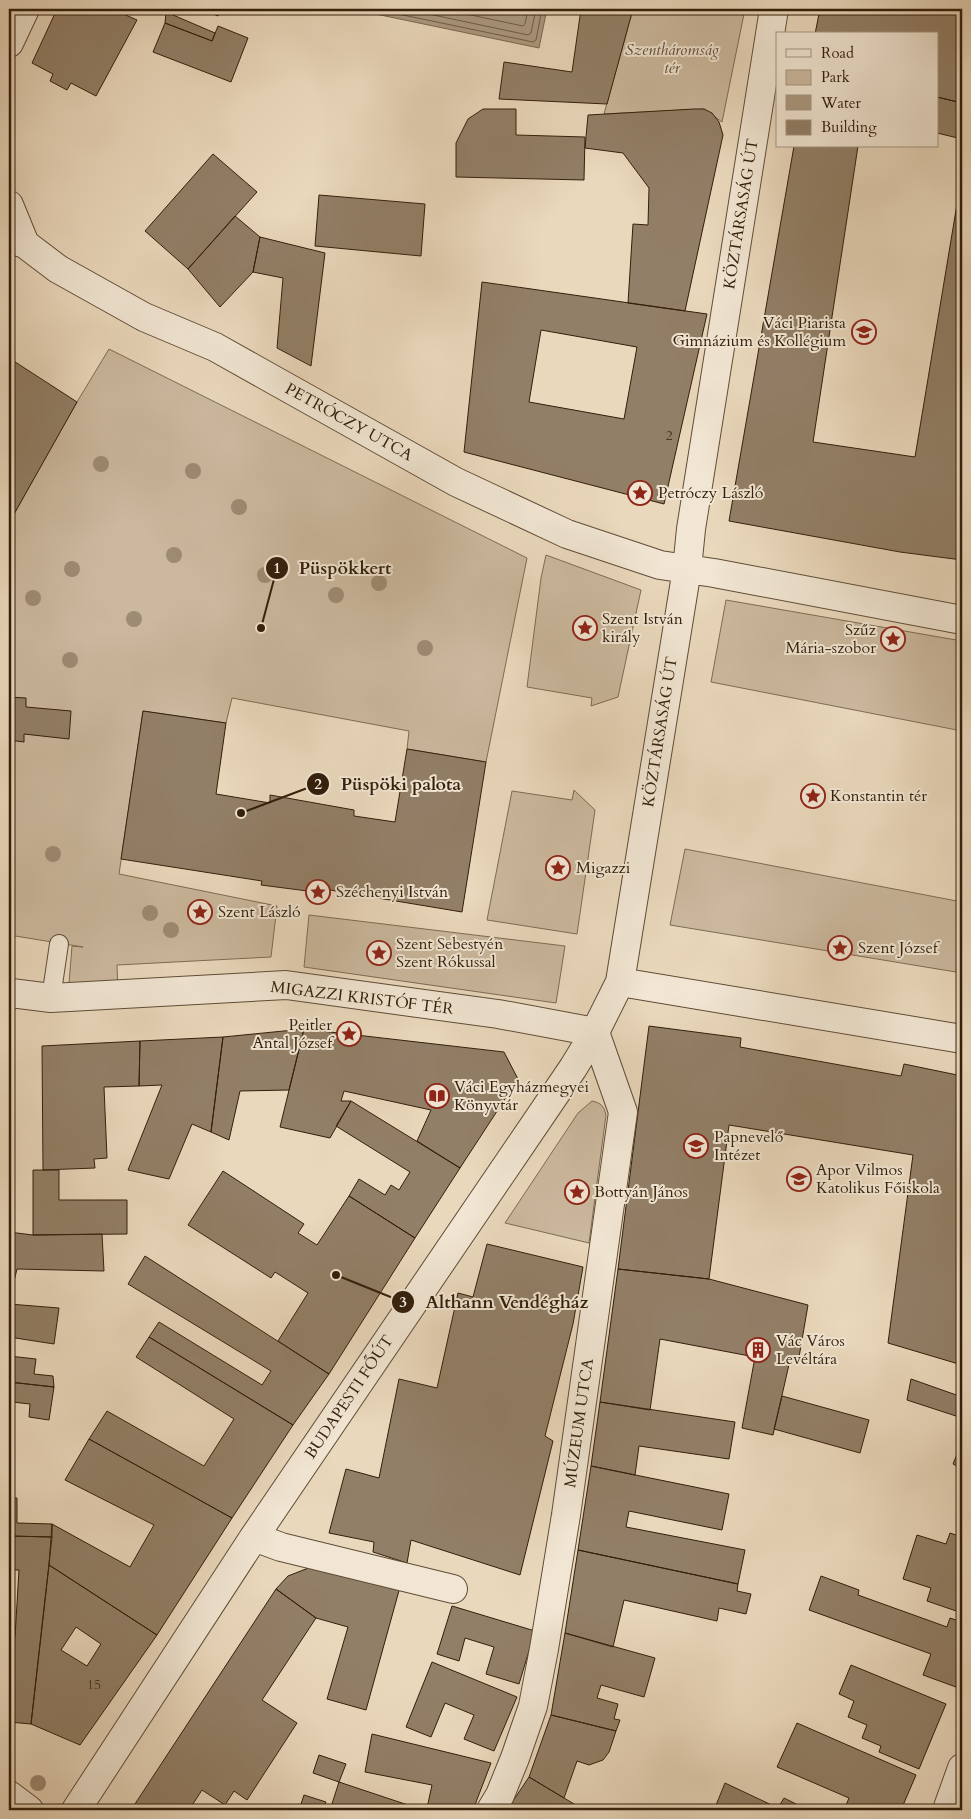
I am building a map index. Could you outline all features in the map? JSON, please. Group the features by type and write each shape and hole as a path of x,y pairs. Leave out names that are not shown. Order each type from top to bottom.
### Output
{"street":[{"path":"9,43 24,9"},
{"name":"KÖZTÁRSASÁG ÚT","path":"620,982 687,569 691,529 774,9"},
{"name":"PETRÓCZY UTCA","path":"9,205 17,242 58,269 144,317 215,347 456,482 567,534 660,565 687,569"},
{"path":"687,569 962,620"},
{"path":"620,982 962,1039"},
{"name":"BUDAPESTI FŐÚT","path":"76,1810 254,1536 573,1068 595,1032 620,982"},
{"name":"MIGAZZI KRISTÓF TÉR","path":"9,996 11,993 51,998 286,985 498,1014 595,1032"},
{"name":"MÚZEUM UTCA","path":"491,1810 508,1777 533,1706 566,1515 623,1112 595,1032"},
{"path":"254,1536 281,1547 453,1589"},
{"path":"947,1810 962,1768"},
{"path":"9,1795 29,1810"}],"lane":[{"path":"51,998 59,944"}],"green space":[{"name":"Szentháromság tér","path":"633,9 745,9 722,122 704,109 604,114"},
{"path":"109,349 527,558 486,762 407,749 409,731 232,698 226,723 143,711 119,874 277,906 271,957 117,965 118,993 68,996 72,946 83,947 9,935 9,523"},
{"path":"546,555 641,590 618,697 591,706 592,698 527,687 541,578"},
{"path":"726,600 962,641 962,731 711,682"},
{"path":"574,790 595,810 577,934 487,920 512,791 572,800"},
{"path":"685,849 962,902 962,973 670,925"},
{"path":"309,915 565,946 556,1003 304,967"},
{"path":"592,1101 602,1105 606,1115 589,1243 505,1223 578,1113"}],"water":[{"path":"364,9 547,9 539,48 366,12"}],"building":[{"path":"57,9 112,9 137,20 96,96 71,83 67,90 50,81 53,74 32,63"},
{"path":"202,9 221,9 218,16"},
{"path":"581,9 633,9 607,104 499,99 504,62 572,72"},
{"path":"820,9 962,9 962,103 938,97 938,32 815,32"},
{"path":"166,12 215,33 212,41 165,23"},
{"path":"165,23 212,41 218,26 248,38 231,82 153,52"},
{"path":"938,97 962,103 962,139 938,133"},
{"path":"483,109 516,109 516,135 585,137 584,180 456,177 456,143 468,119"},
{"path":"704,109 712,113 719,122 723,135 685,311 628,303 633,224 648,225 649,188 623,153 585,148 588,115"},
{"path":"794,148 858,148 813,442 915,457 962,174 962,560 900,552 729,521"},
{"path":"213,154 257,192 188,269 145,231"},
{"path":"319,195 425,204 421,256 315,246"},
{"path":"235,216 260,237 253,272 220,307 188,269"},
{"path":"260,237 325,253 311,366 277,348 283,278 253,272"},
{"path":"482,282 707,314 664,504 464,452","holes":["541,330 637,347 624,419 529,402"]},
{"path":"9,358 77,402 9,523"},
{"path":"9,697 26,698 26,707 71,711 69,739 24,734 24,742 9,740"},
{"path":"143,711 226,723 216,794 270,803 270,795 354,810 354,816 395,822 407,749 486,762 462,912 324,889 323,893 261,885 262,881 121,859"},
{"name":"Apor Vilmos Katolikus Főiskola","path":"649,1026 741,1038 740,1047 901,1076 904,1064 962,1076 962,1365 888,1343 913,1155 729,1125 709,1279 618,1269"},
{"name":"Váci Egyházmegyei Könyvtár","path":"304,1029 504,1052 518,1079 460,1168 417,1141 431,1110 344,1091 341,1101 351,1101 330,1138 280,1127"},
{"path":"304,1029 289,1090 240,1091 229,1140 211,1132 223,1037"},
{"path":"223,1037 211,1132 192,1124 169,1179 128,1170 162,1085 139,1086 140,1041"},
{"path":"140,1041 139,1086 104,1087 107,1158 94,1159 95,1168 43,1170 42,1046"},
{"path":"351,1101 460,1168 415,1238 349,1196 359,1179 385,1195 391,1185 399,1190 410,1172 336,1126"},
{"path":"33,1170 59,1170 59,1200 127,1200 127,1234 33,1235"},
{"path":"223,1171 304,1224 298,1233 317,1245 349,1196 415,1238 329,1374 278,1341 308,1293 275,1272 271,1278 188,1225"},
{"path":"9,1232 33,1235 102,1234 104,1271 17,1269 12,1289 9,1288"},
{"path":"487,1244 583,1267 573,1324 545,1436 553,1441 520,1575 411,1540 407,1563 373,1552 374,1542 329,1533 346,1469 379,1478 399,1379 437,1388 458,1293 473,1297"},
{"path":"145,1256 329,1374 293,1425 149,1337 159,1322 262,1385 271,1371 128,1284"},
{"name":"Vác Város Levéltára","path":"618,1269 709,1279 808,1305 798,1363 790,1360 773,1435 742,1428 755,1357 660,1339 650,1410 600,1402"},
{"path":"9,1304 59,1308 54,1344 9,1337"},
{"path":"149,1337 293,1425 232,1518 89,1439 107,1411 204,1466 234,1419 136,1357"},
{"path":"9,1356 36,1359 34,1374 53,1376 54,1387 9,1382"},
{"path":"911,1379 962,1397 962,1418 907,1400"},
{"path":"9,1382 54,1387 49,1420 29,1417 30,1404 12,1402 9,1421"},
{"path":"782,1396 869,1420 860,1453 774,1429"},
{"path":"600,1402 735,1422 729,1459 639,1446 635,1475 591,1466"},
{"path":"89,1439 232,1518 157,1635 49,1565 52,1524 130,1567 154,1525 65,1480"},
{"path":"962,1442 962,1469 953,1464"},
{"path":"9,1465 13,1465 13,1487 9,1487"},
{"path":"591,1466 729,1494 722,1530 629,1511 626,1527 745,1550 738,1584 578,1550"},
{"path":"9,1498 17,1498 17,1523 52,1524 52,1537 9,1536"},
{"path":"950,1533 962,1537 962,1613 927,1601 931,1588 903,1579 917,1535 946,1544"},
{"path":"9,1536 52,1537 31,1724 9,1722 9,1637 15,1637 19,1570 9,1570"},
{"path":"578,1550 738,1584 737,1591 751,1594 746,1614 719,1608 717,1621 624,1600 613,1647 565,1633"},
{"path":"49,1565 157,1635 80,1745 31,1724","holes":["76,1627 101,1644 87,1666 61,1650"]},
{"path":"311,1567 400,1587 366,1710 327,1699 348,1627 316,1618 276,1589 288,1576"},
{"path":"821,1576 859,1590 858,1595 947,1627 950,1618 962,1622 962,1670 956,1687 923,1675 931,1654 809,1610"},
{"path":"276,1589 316,1618 262,1700 297,1723 247,1800 234,1791 225,1805 202,1790 189,1810 131,1810"},
{"path":"452,1606 535,1631 519,1684 486,1674 494,1647 465,1638 459,1661 437,1654"},
{"path":"565,1633 655,1658 644,1697 601,1685 597,1698 618,1704 614,1719 620,1720 616,1731 551,1715"},
{"path":"432,1662 517,1697 494,1751 464,1739 474,1715 445,1703 431,1737 406,1727"},
{"path":"851,1665 946,1704 919,1769 879,1752 881,1746 862,1738 867,1725 848,1717 854,1701 839,1694"},
{"path":"551,1715 616,1731 609,1752 603,1760 589,1765 577,1761 564,1798 529,1777"},
{"path":"797,1723 916,1775 901,1810 844,1810 849,1798 777,1767"},
{"path":"372,1734 491,1763 473,1810 437,1810 427,1808 432,1785 365,1772"},
{"path":"319,1755 346,1764 339,1782 313,1773"},
{"path":"529,1777 581,1808 579,1810 507,1810"},
{"path":"339,1782 423,1810 330,1810"},
{"path":"725,1783 778,1808 784,1798 808,1810 714,1810"},
{"path":"304,1795 326,1802 323,1810 299,1810"}],"place":[{"name":"Váci Piarista Gimnázium és Kollégium","path":"864,332"},
{"name":"Petróczy László","path":"640,493"},
{"name":"Püspökkert","path":"261,628"},
{"name":"Szent István király","path":"585,628"},
{"name":"Szűz Mária-szobor","path":"893,639"},
{"name":"Konstantin tér","path":"813,796"},
{"name":"Püspöki palota","path":"241,813"},
{"name":"Migazzi","path":"558,868"},
{"name":"Széchenyi István","path":"318,892"},
{"name":"Szent László","path":"200,912"},
{"name":"Szent József","path":"840,948"},
{"name":"Szent Sebestyén Szent Rókussal","path":"379,953"},
{"name":"Peitler Antal József","path":"349,1034"},
{"name":"Váci Egyházmegyei Könyvtár","path":"437,1096"},
{"name":"Papnevelő Intézet","path":"696,1146"},
{"name":"Apor Vilmos Katolikus Főiskola","path":"799,1179"},
{"name":"Bottyán János","path":"577,1192"},
{"name":"Althann Vendégház","path":"336,1275"},
{"name":"Vác Város Levéltára","path":"758,1350"}]}
